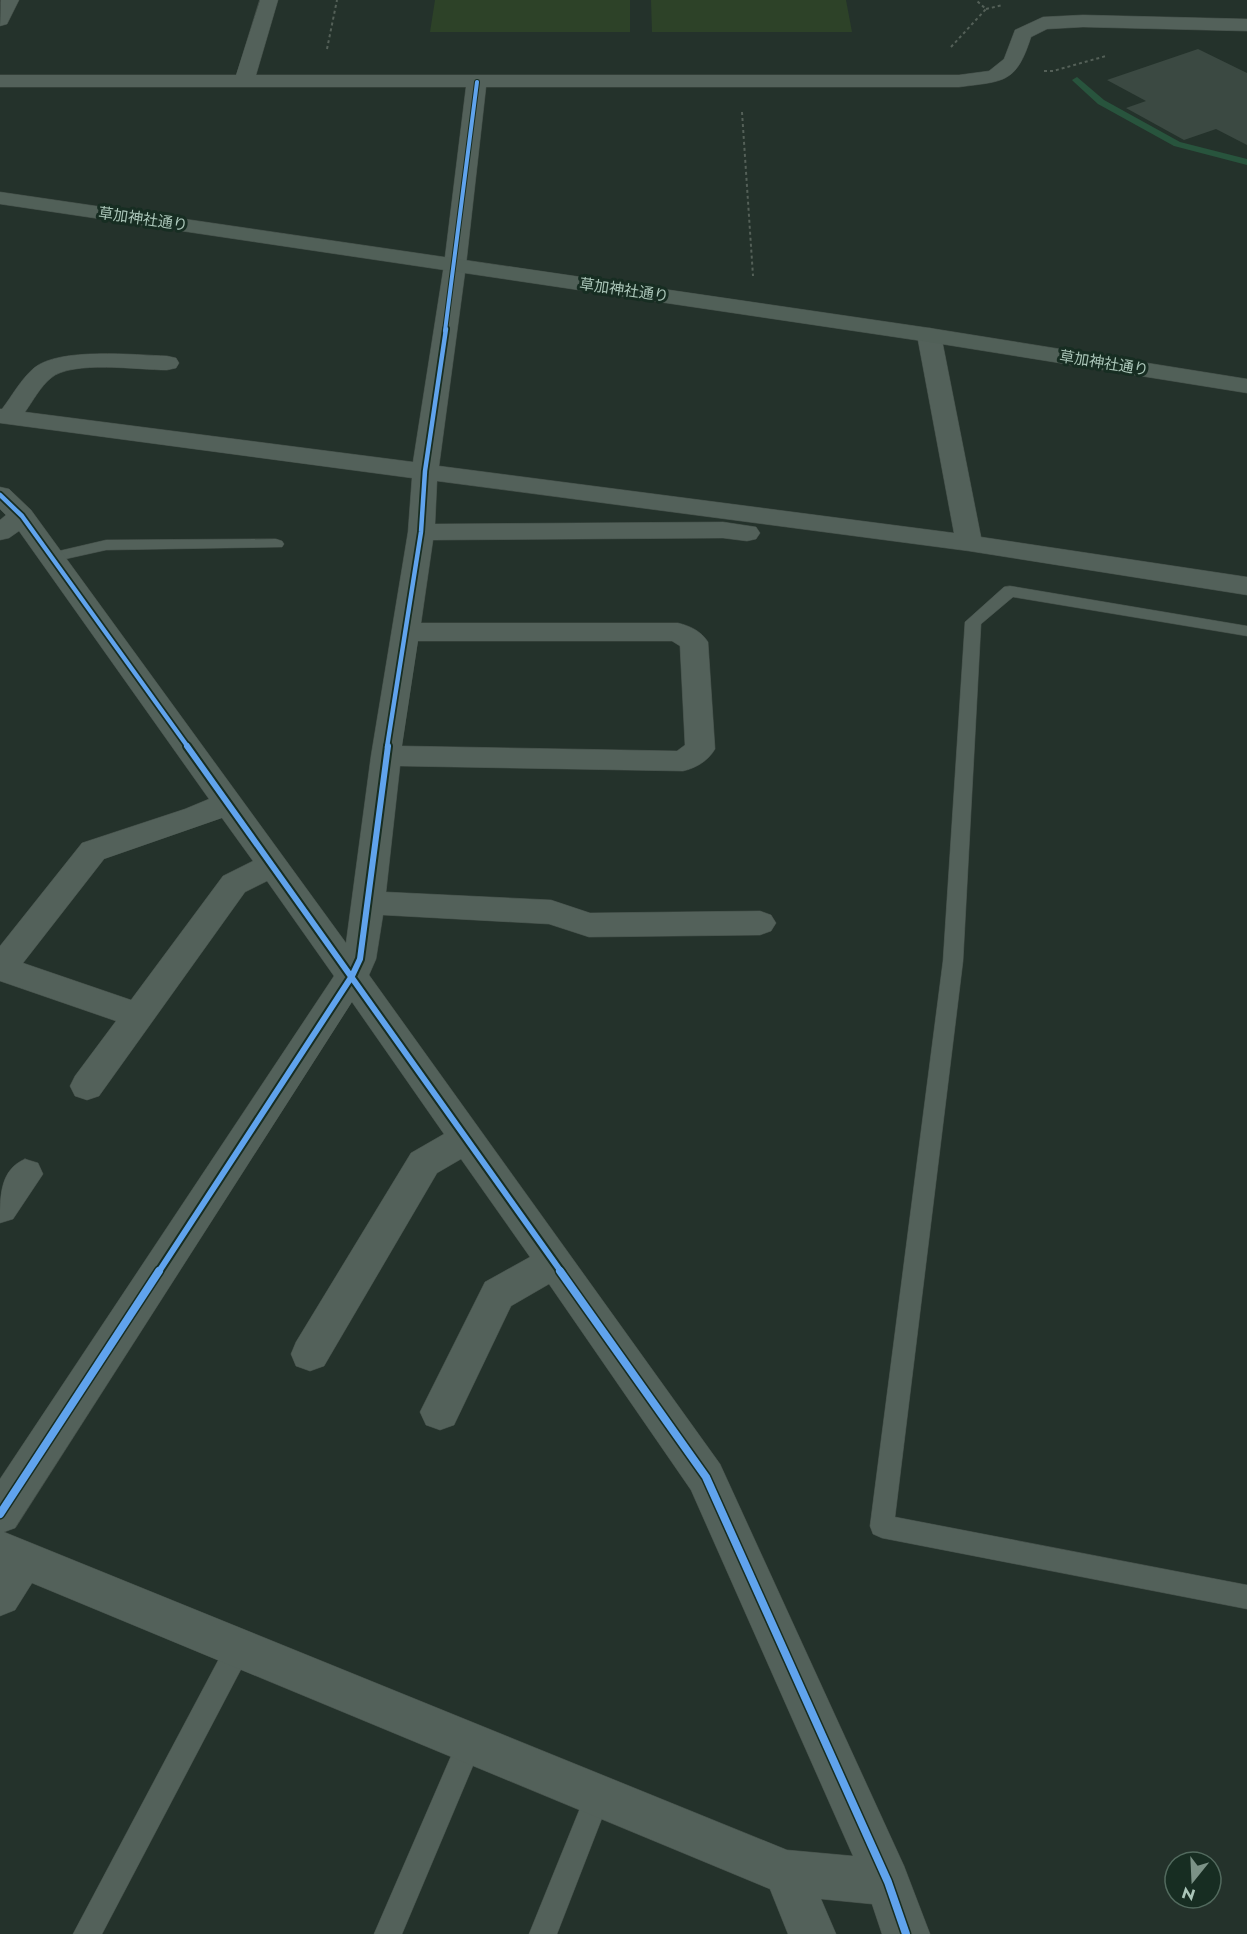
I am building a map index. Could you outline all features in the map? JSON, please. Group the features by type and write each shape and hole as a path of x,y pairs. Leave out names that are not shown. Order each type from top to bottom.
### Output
{"street":[{"path":"0,20 10,0"},
{"path":"244,82 269,0"},
{"path":"0,81 959,81 995,75 1013,62 1022,34 1043,24 1083,21 1247,25"},
{"path":"0,1514 352,976 360,959 387,756 421,532 426,471 455,265 477,82"},
{"name":"草加神社通り","path":"0,198 929,334 1247,386"},
{"path":"929,334 969,543"},
{"path":"4,416 44,372 53,366 70,362 167,363"},
{"path":"4,416 969,543 1247,586"},
{"path":"7,514 52,557 352,976 706,1478 888,1882 906,1934"},
{"path":"421,532 701,540 747,533"},
{"path":"387,756 683,762 700,749 693,642 678,632 406,632"},
{"path":"138,1015 1,968 93,851 196,817 228,803"},
{"path":"87,1086 234,884 273,865"},
{"path":"369,903 551,912 589,925 760,923"},
{"path":"310,1354 424,1163 467,1138"},
{"path":"0,1208 25,1174"},
{"path":"440,1412 498,1294 555,1262"},
{"path":"0,1596 12,1555 787,1873 888,1882"},
{"path":"787,1873 812,1934"}],"lane":[{"path":"52,557 106,545 276,544"},
{"path":"1247,631 1010,591 973,622 953,962 882,1526 1247,1597"},
{"path":"87,1934 238,1647"},
{"path":"388,1934 470,1742"},
{"path":"543,1934 598,1795"}],"path":[{"path":"740,81 754,292 748,308"}],"green space":[{"path":"435,0 630,0 630,32 430,32"},
{"path":"651,0 846,0 852,32 652,32"}],"building":[{"path":"1198,49 1247,73 1247,145 1216,129 1184,140 1126,108 1146,101 1107,80"}],"waterway":[{"path":"1077,80 1101,102 1177,144 1247,162"}],"cycle path":[{"path":"0,1514 352,976 360,959 369,903 386,756 421,532 425,471 455,265 477,82"},
{"path":"0,495 22,516 52,557 706,1477 888,1882 906,1934"}]}
